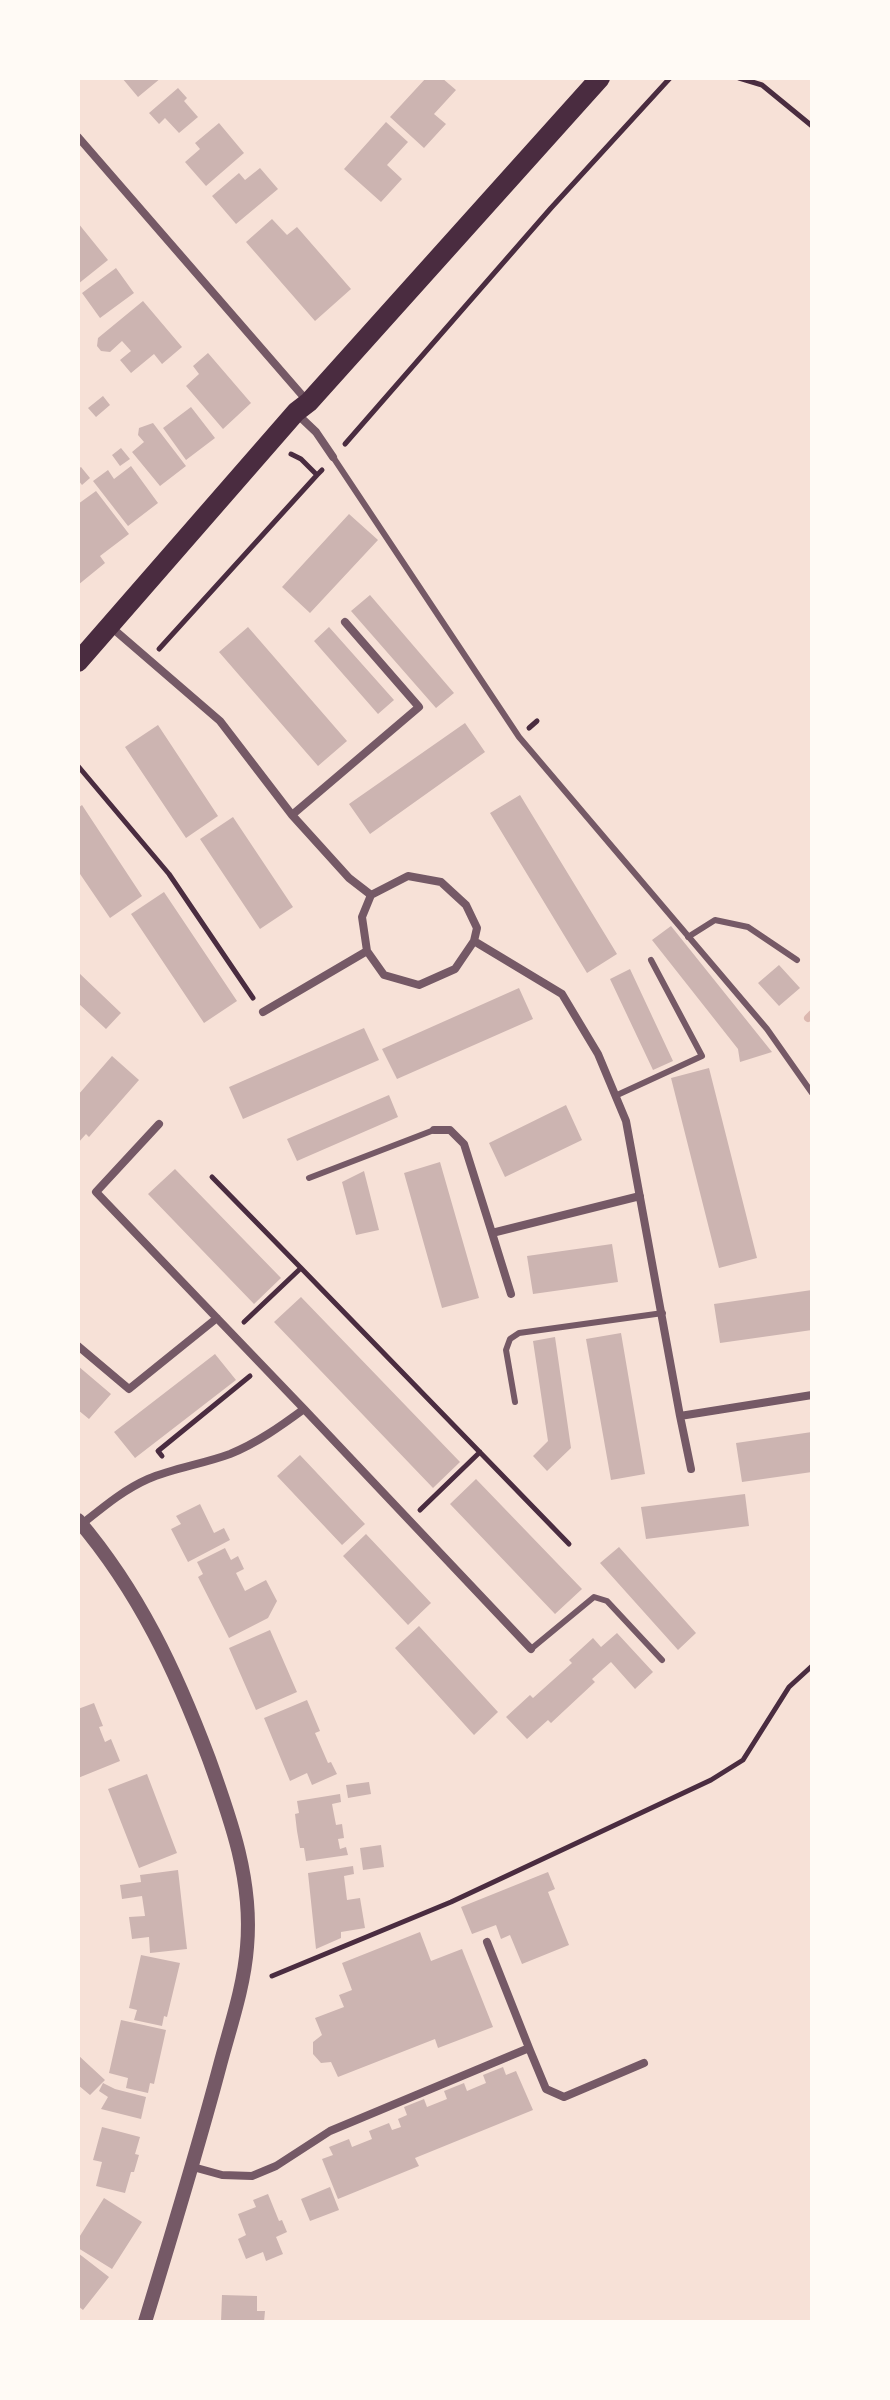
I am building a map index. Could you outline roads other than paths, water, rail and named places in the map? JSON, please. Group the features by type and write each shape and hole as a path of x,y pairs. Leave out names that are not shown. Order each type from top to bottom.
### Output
{"main road":[{"path":"78,662 302,407 600,78"}],"street":[{"path":"78,137 302,407 333,457"},
{"path":"292,815 419,707 345,622"},
{"path":"109,626 220,721 292,815 349,878 371,895"},
{"path":"408,876 441,882 466,905 477,928 474,941 455,969 419,985 384,975 367,951 362,917 371,895 408,876"},
{"path":"474,941 562,994 598,1054 626,1121 691,1469"},
{"path":"263,1012 367,951"},
{"path":"159,1124 96,1192 531,1649"},
{"path":"434,1130 450,1130 464,1144 511,1294"},
{"path":"492,1233 640,1196"},
{"path":"78,1346 129,1389 217,1318"},
{"path":"680,1416 812,1395"},
{"path":"145,2322 193,2167 236,2005 247,1950 249,1911 245,1878 227,1808 166,1653 130,1592 80,1522 145,1480 230,1454 277,1429 304,1409"},
{"path":"487,1942 546,2089 564,2097 644,2063"},
{"path":"193,2167 222,2175 252,2176 276,2166 330,2131 529,2048"}],"lane":[{"path":"333,457 519,737 767,1029 812,1093"},
{"path":"688,937 715,920 748,927 797,960"},
{"path":"615,1096 702,1056 651,960"},
{"path":"309,1178 434,1130"},
{"path":"515,1402 506,1350 510,1339 519,1333 663,1313"},
{"path":"531,1649 594,1597 607,1601 662,1660"}],"waterway":[{"path":"808,1018 812,1014"}]}
